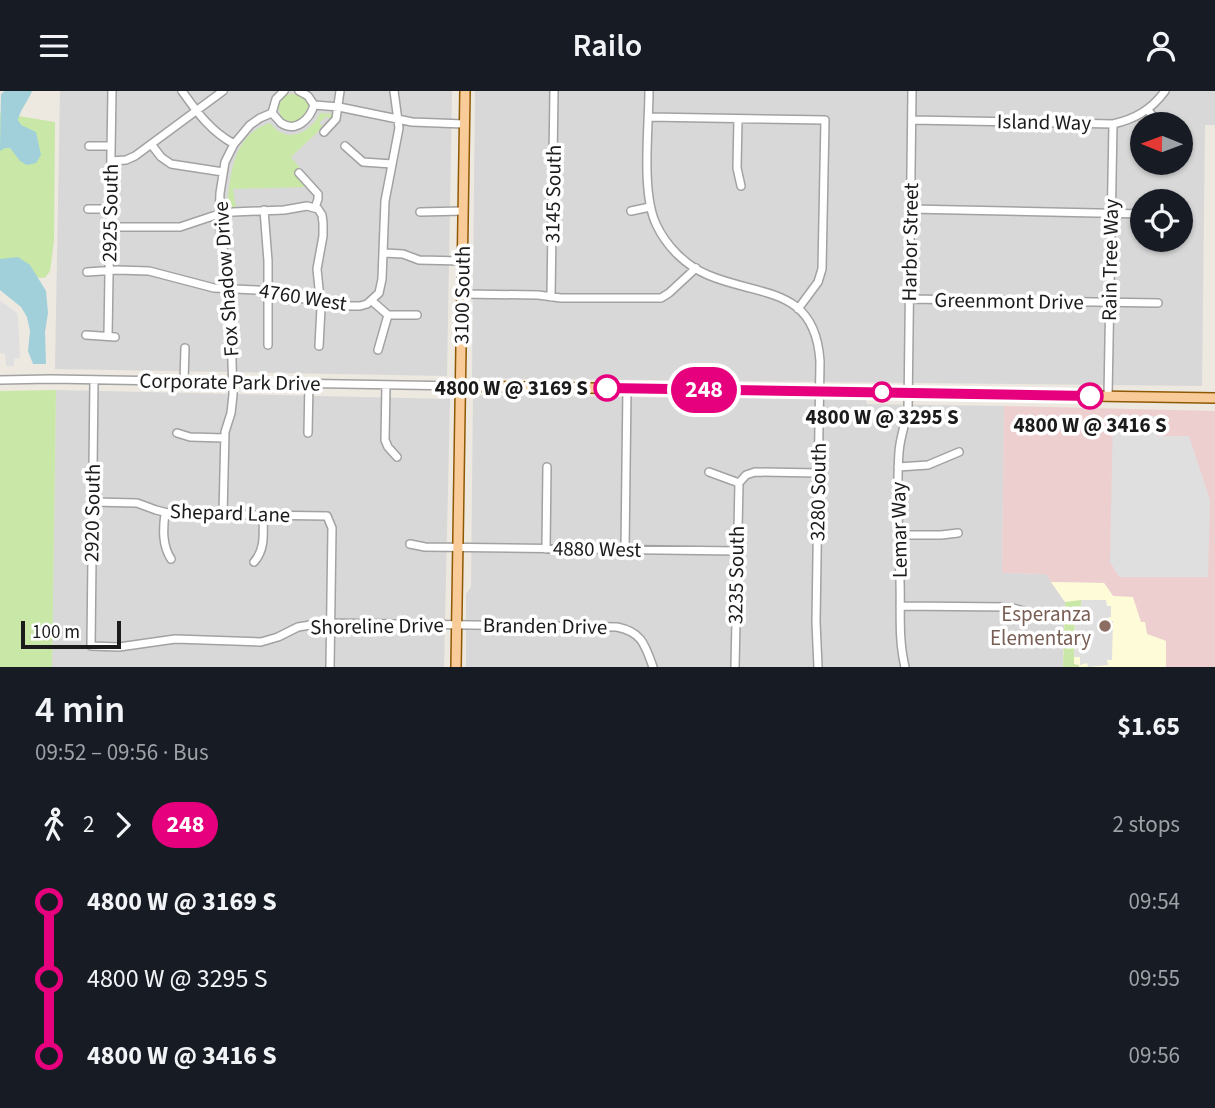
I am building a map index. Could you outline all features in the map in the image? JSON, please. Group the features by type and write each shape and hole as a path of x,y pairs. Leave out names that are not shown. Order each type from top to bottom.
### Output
{"main road":[{"name":"3100 South","path":"456,667 465,91"},
{"path":"460,386 1215,398"}],"street":[{"name":"2925 South","path":"86,335 111,336 109,272 112,91"},
{"path":"182,91 212,129 234,144"},
{"path":"111,161 129,159 223,91"},
{"name":"Fox Shadow Drive","path":"223,515 225,438 233,404 229,289 219,214 223,172 234,144 250,125 272,113 276,99 284,91"},
{"path":"299,91 308,96 314,105"},
{"path":"324,132 336,119 340,91"},
{"path":"394,91 399,128 385,201 381,286 372,301 388,315 417,315"},
{"name":"3145 South","path":"551,297 554,91"},
{"path":"649,91 648,176 650,207 665,239 676,253 696,268 716,278 770,292 798,309 818,282 822,269 825,120 649,117"},
{"name":"Harbor Street","path":"908,393 912,91"},
{"name":"Island Way","path":"912,120 1112,124 1148,110 1165,91"},
{"path":"272,113 283,124 294,126 307,119 314,105"},
{"path":"314,105 339,107 398,120 464,124"},
{"path":"738,119 737,168 741,186"},
{"name":"Rain Tree Way","path":"1108,396 1112,124"},
{"path":"151,144 171,165 223,172"},
{"path":"89,146 111,146"},
{"path":"345,146 363,162 392,163"},
{"path":"299,173 317,192 318,199 314,208"},
{"path":"110,227 178,227 219,214 240,211 285,210 307,206 314,208 320,212 323,223 317,269 321,302 320,346"},
{"path":"631,211 650,207"},
{"path":"88,209 110,209"},
{"path":"911,209 1130,213"},
{"path":"264,210 268,261 268,345"},
{"path":"420,212 463,211"},
{"path":"384,253 403,254 419,260 462,261"},
{"path":"461,294 661,298 696,268"},
{"name":"4760 West","path":"87,272 149,271 210,287 250,289 321,302 360,306 372,301"},
{"name":"Greenmont Drive","path":"909,299 1158,303"},
{"name":"3280 South","path":"798,309 813,329 820,361 816,592 818,667"},
{"path":"378,351 388,315"},
{"path":"184,381 185,348"},
{"name":"Corporate Park Drive","path":"0,380 460,386"},
{"name":"2920 South","path":"91,646 94,380"},
{"path":"308,432 309,383"},
{"path":"386,385 385,440 397,457"},
{"path":"625,550 627,388"},
{"name":"Lemar Way","path":"905,667 900,640 898,467 900,443 908,410 908,393"},
{"path":"177,433 190,437 225,438"},
{"path":"898,467 928,465 959,452"},
{"path":"546,548 547,467"},
{"path":"709,472 738,483 746,475 755,472 818,473"},
{"name":"3235 South","path":"734,667 738,483"},
{"name":"Shepard Lane","path":"92,502 137,503 166,513 327,516 332,529 331,623"},
{"path":"166,513 164,541 171,559"},
{"path":"254,562 262,547 263,515"},
{"path":"898,535 958,533"},
{"name":"4880 West","path":"410,544 425,547 737,551"},
{"path":"900,605 1010,607 1024,611"},
{"path":"330,667 331,623"},
{"name":"Shoreline Drive","path":"91,646 119,647 175,639 261,642 308,625 331,623 457,625"},
{"name":"Branden Drive","path":"457,625 626,629 645,644 653,667"}],"shaded area":[{"path":"60,91 452,91 447,376 55,369"},
{"path":"475,91 1215,91 1215,125 1205,125 1202,386 472,378"},
{"path":"0,301 16,312 18,317 20,358 14,359 14,366 6,366 5,354 0,353"},
{"path":"56,390 450,399 444,667 52,667"},
{"path":"473,395 866,399 867,404 1004,406 1002,573 1046,574 1065,602 1063,667 466,667 466,594 471,587"},
{"path":"1004,406 1215,411 1215,667 1166,667 1166,641 1147,634 1145,623 1113,596 1104,583 1051,582 1046,574 1002,573"},
{"path":"1113,416 1157,416 1157,436 1189,436 1210,500 1208,577 1119,577 1110,562"},
{"name":"Esperanza Elementary","path":"1051,582 1104,583 1113,596 1133,597 1141,622 1145,622 1147,634 1166,641 1166,667 1063,667 1065,602"},
{"path":"1081,600 1106,600 1107,606 1111,606 1111,617 1107,618 1108,621 1113,621 1112,660 1107,660 1108,665 1088,667 1087,663 1080,665 1080,657 1074,657 1075,607 1081,607"}],"green space":[{"path":"293,94 307,100 310,107 304,117 291,122 281,115 278,105 286,95"},
{"path":"0,113 55,122 54,241 50,271 45,278 0,276"},
{"path":"320,113 333,114 331,120 327,116 319,123 323,127 291,157 300,168 295,174 306,187 233,189 236,207 227,208 232,170 248,136 270,123 284,134 297,134 313,124"},
{"path":"56,390 52,667 0,667 0,391"},
{"path":"1081,600 1081,608 1075,608 1074,664 1079,667 1063,667 1065,602"}],"water":[{"path":"5,91 32,91 18,120 21,125 36,132 41,155 36,163 27,165 20,161 10,148 0,151 1,94"},
{"path":"18,257 30,265 46,291 46,364 33,364 28,351 30,331 27,317 21,307 0,290 0,259"}],"bus line":[{"name":"248","path":"607,388 1090,396"}],"place":[{"name":"4800 W @ 3169 S","path":"607,388"},
{"name":"4800 W @ 3295 S","path":"882,392"},
{"name":"4800 W @ 3416 S","path":"1090,396"},
{"name":"Esperanza Elementary","path":"1105,626"}]}
